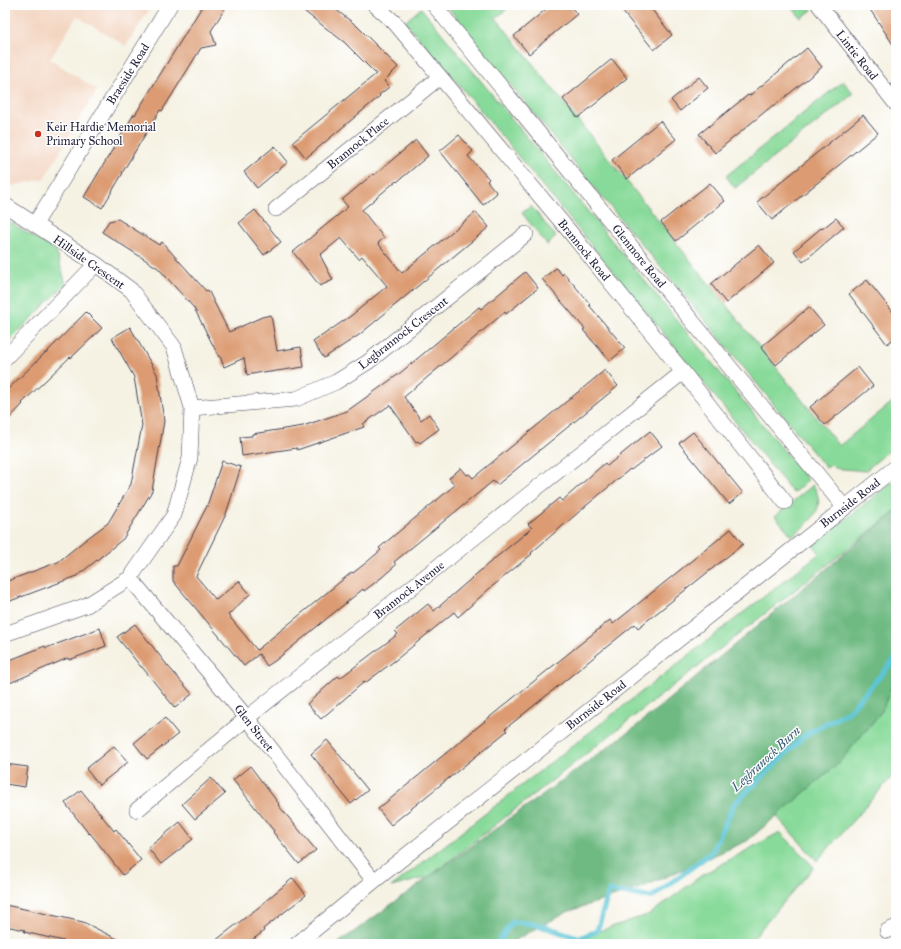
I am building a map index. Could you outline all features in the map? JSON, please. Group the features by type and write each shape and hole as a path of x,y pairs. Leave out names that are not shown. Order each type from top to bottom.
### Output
{"street":[{"name":"Braeside Road","path":"35,224 170,5"},
{"name":"Brannock Road","path":"375,5 395,23 570,232 785,502"},
{"name":"Glenmore Road","path":"434,5 844,507"},
{"name":"Lintie Road","path":"819,5 896,104"},
{"name":"Brannock Place","path":"276,209 440,76"},
{"name":"Hillside Crescent","path":"5,206 96,264 131,290 174,347 192,408 190,458 174,515 130,578 87,605 5,634"},
{"name":"Legbrannock Crescent","path":"192,408 296,399 336,382 368,362 526,234"},
{"path":"5,358 96,264"},
{"name":"Brannock Avenue","path":"137,810 247,718 683,372"},
{"name":"Burnside Road","path":"297,944 374,881 896,467"},
{"name":"Glen Street","path":"130,578 247,718 374,881"}],"shaded area":[{"name":"Keir Hardie Memorial Primary School","path":"5,5 152,5 126,46 77,16 50,59 97,90 44,179 13,186 5,181"}],"green space":[{"path":"446,5 512,5 496,18 839,446 896,399 896,445 865,471 834,468 831,465 826,468 582,173"},
{"path":"790,5 808,5 812,10 801,18"},
{"path":"421,8 808,480 793,493 457,82 405,22"},
{"path":"843,81 853,94 735,188 726,176"},
{"path":"531,206 556,237 547,245 522,213"},
{"path":"5,219 56,251 66,284 5,345"},
{"path":"896,479 896,511 429,877 391,887 820,553 813,545"},
{"path":"813,485 819,501 818,508 811,520 792,536 775,516"},
{"path":"896,511 896,675 882,711 838,764 747,841 643,887 567,912 508,944 337,944 634,728"},
{"path":"896,667 896,772 817,861 770,809"},
{"path":"780,832 814,867 748,944 561,944 650,914 702,875"}],"building":[{"path":"203,5 227,5 211,31 216,45 201,48 162,111 160,110 102,208 84,197 134,114 135,115"},
{"path":"296,5 330,5 357,26 398,67 384,81 389,87 379,95 380,96 306,158 293,142 376,74 344,42"},
{"path":"551,5 569,5 577,14 529,54 514,36"},
{"path":"617,5 648,5 672,35 654,50"},
{"path":"867,5 896,5 896,49 881,26"},
{"path":"807,48 822,67 715,153 699,134 748,95 749,96"},
{"path":"612,59 627,78 578,118 563,99"},
{"path":"699,77 708,88 680,111 671,100"},
{"path":"863,115 878,133 772,220 757,202"},
{"path":"660,121 676,139 627,179 612,160"},
{"path":"459,135 473,151 468,156 489,179 487,181 497,193 483,205 440,151"},
{"path":"416,140 428,156 362,210 384,238 378,243 402,273 476,212 489,227 359,335 324,358 313,342 352,315 387,286 362,256 359,259 341,238 320,255 333,280 320,286 293,252 348,207 342,200"},
{"path":"275,146 288,162 257,188 244,172"},
{"path":"710,183 725,201 676,241 661,222"},
{"path":"255,210 281,242 264,255 239,223"},
{"path":"836,218 844,227 803,262 794,251 821,228 822,229"},
{"path":"118,219 159,245 162,242 206,291 208,290 229,332 262,317 271,315 277,351 301,347 304,367 247,375 244,358 224,367 220,356 219,357 194,308 158,268 102,232 109,221"},
{"path":"759,245 774,263 726,303 711,284"},
{"path":"556,268 562,275 564,273 625,348 610,361 542,279"},
{"path":"525,272 538,288 506,314 505,312 404,397 421,420 429,414 439,429 420,443 418,441 416,442 390,405 363,424 364,427 297,450 297,448 242,456 240,437 303,426 347,411 399,374 479,307 481,309"},
{"path":"867,280 896,316 896,337 887,344 849,294"},
{"path":"809,307 824,325 776,365 761,347"},
{"path":"86,312 102,328 22,403 23,404 5,423 5,392"},
{"path":"130,327 157,374 164,421 152,491 123,539 77,576 5,603 5,582 58,562 108,523 131,484 142,425 134,377 112,338"},
{"path":"858,367 873,386 825,425 810,407"},
{"path":"605,370 618,386 497,485 493,481 394,562 396,565 381,578 364,591 363,589 267,666 259,654 244,666 173,581 173,566 177,566 207,506 222,461 241,467 226,514 196,576 216,600 239,581 250,594 228,615 257,650 352,572 353,573 367,562 381,550 379,548 455,485 449,478 461,468 467,475 469,474 473,478"},
{"path":"650,431 662,446 631,470 630,469 587,505 458,617 454,612 397,659 365,683 364,682 321,719 307,704 338,676 340,678 398,634 395,631 428,604 434,611 532,528 528,524 559,498 562,501 605,463 607,466"},
{"path":"693,432 743,493 729,504 679,443"},
{"path":"731,529 743,544 638,628 635,624 505,729 507,731 391,825 378,809 610,620 613,624"},
{"path":"135,624 192,694 175,708 117,637"},
{"path":"100,628 106,646 69,660 68,658 5,685 5,662 45,646 46,648"},
{"path":"165,718 178,734 147,759 134,743"},
{"path":"327,740 368,790 351,804 311,754"},
{"path":"114,746 128,762 99,785 86,769"},
{"path":"5,764 28,767 25,787 5,784"},
{"path":"250,766 279,804 278,805 316,850 299,864 233,780"},
{"path":"211,778 225,794 195,819 182,804"},
{"path":"81,790 114,831 116,829 141,860 123,875 65,803"},
{"path":"180,822 193,839 161,864 148,848"},
{"path":"293,878 306,895 263,929 264,931 247,944 211,944 263,904"},
{"path":"5,905 83,922 127,944 77,944 24,932 25,930 5,926"}],"waterway":[{"name":"Legbranock Burn","path":"497,944 512,922 535,924 580,938 597,931 609,891 652,897 712,852 734,804 805,735 848,712 896,658"}],"place":[{"name":"Keir Hardie Memorial Primary School","path":"38,134"}]}
